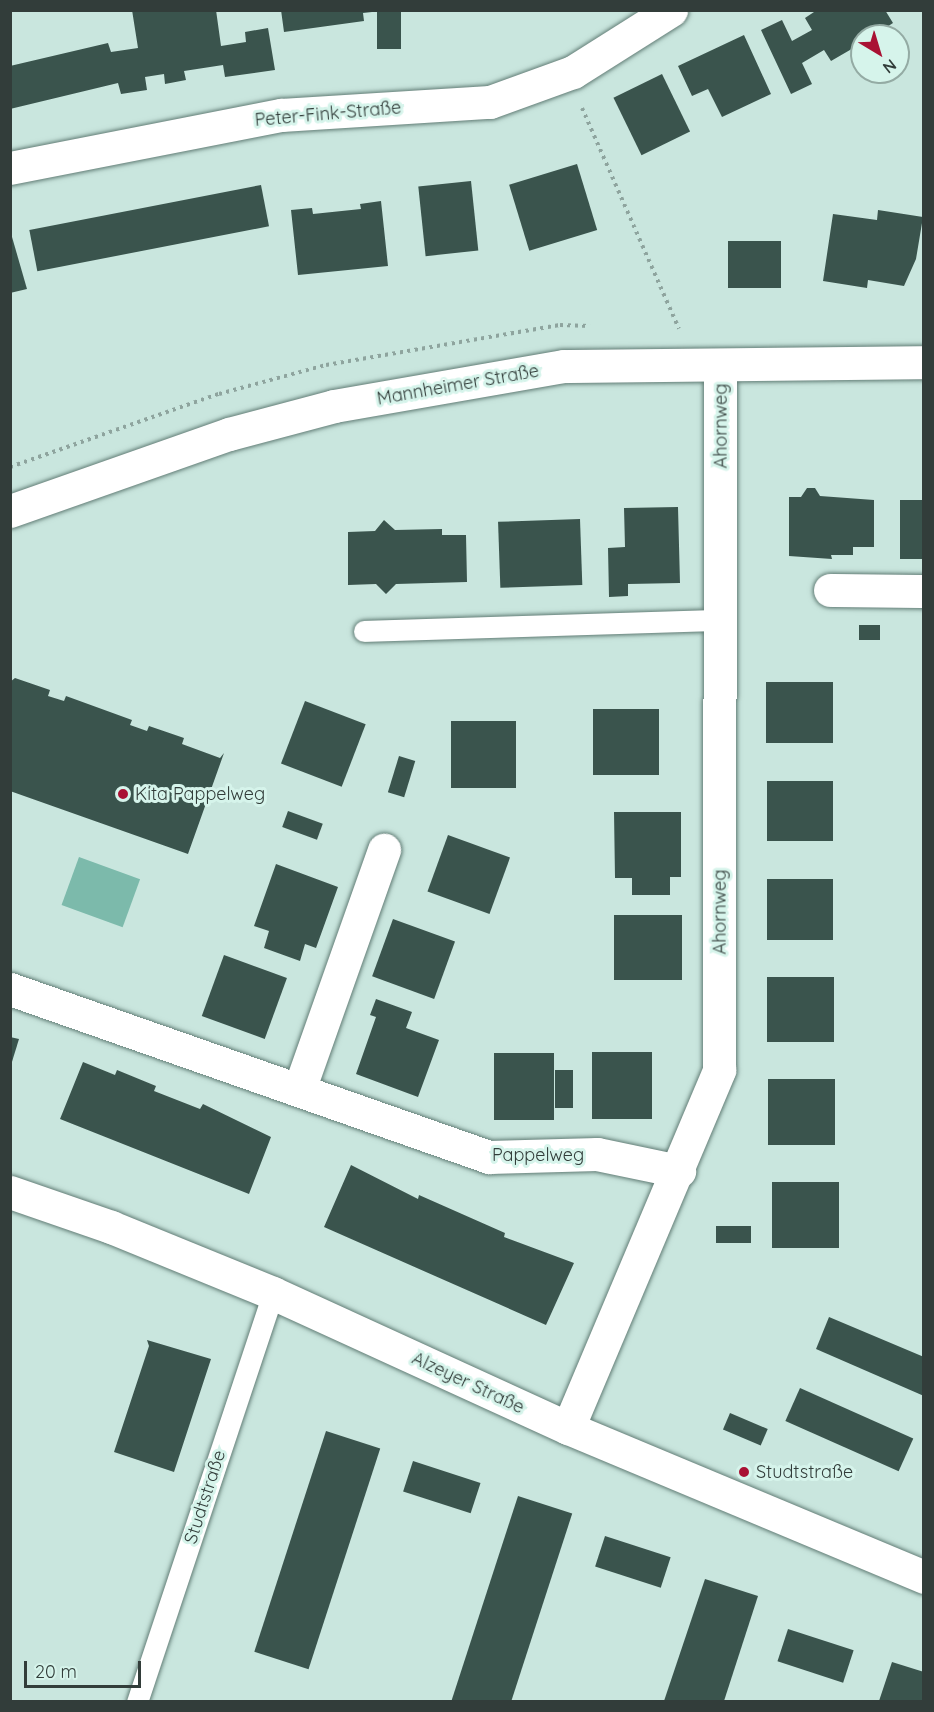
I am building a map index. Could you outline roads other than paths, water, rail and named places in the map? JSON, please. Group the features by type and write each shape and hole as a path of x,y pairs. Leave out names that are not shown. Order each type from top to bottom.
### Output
{"street":[{"name":"Peter-Fink-Straße","path":"10,168 281,115 490,102 573,72 670,10"},
{"name":"Mannheimer Straße","path":"10,511 229,434 334,406 564,366 924,362"},
{"name":"Ahornweg","path":"567,1428 679,1171 719,1070 721,620 706,365"},
{"path":"830,590 924,591"},
{"path":"299,1090 384,850"},
{"name":"Pappelweg","path":"10,988 489,1157 597,1154 679,1171"},
{"name":"Alzeyer Straße","path":"10,1192 111,1227 273,1293 567,1428 924,1577"}],"lane":[{"path":"364,632 721,620"},
{"name":"Studtstraße","path":"137,1701 273,1293"}],"place":[{"name":"Kita Pappelweg","path":"123,794"},
{"name":"Studtstraße","path":"744,1472"}]}
